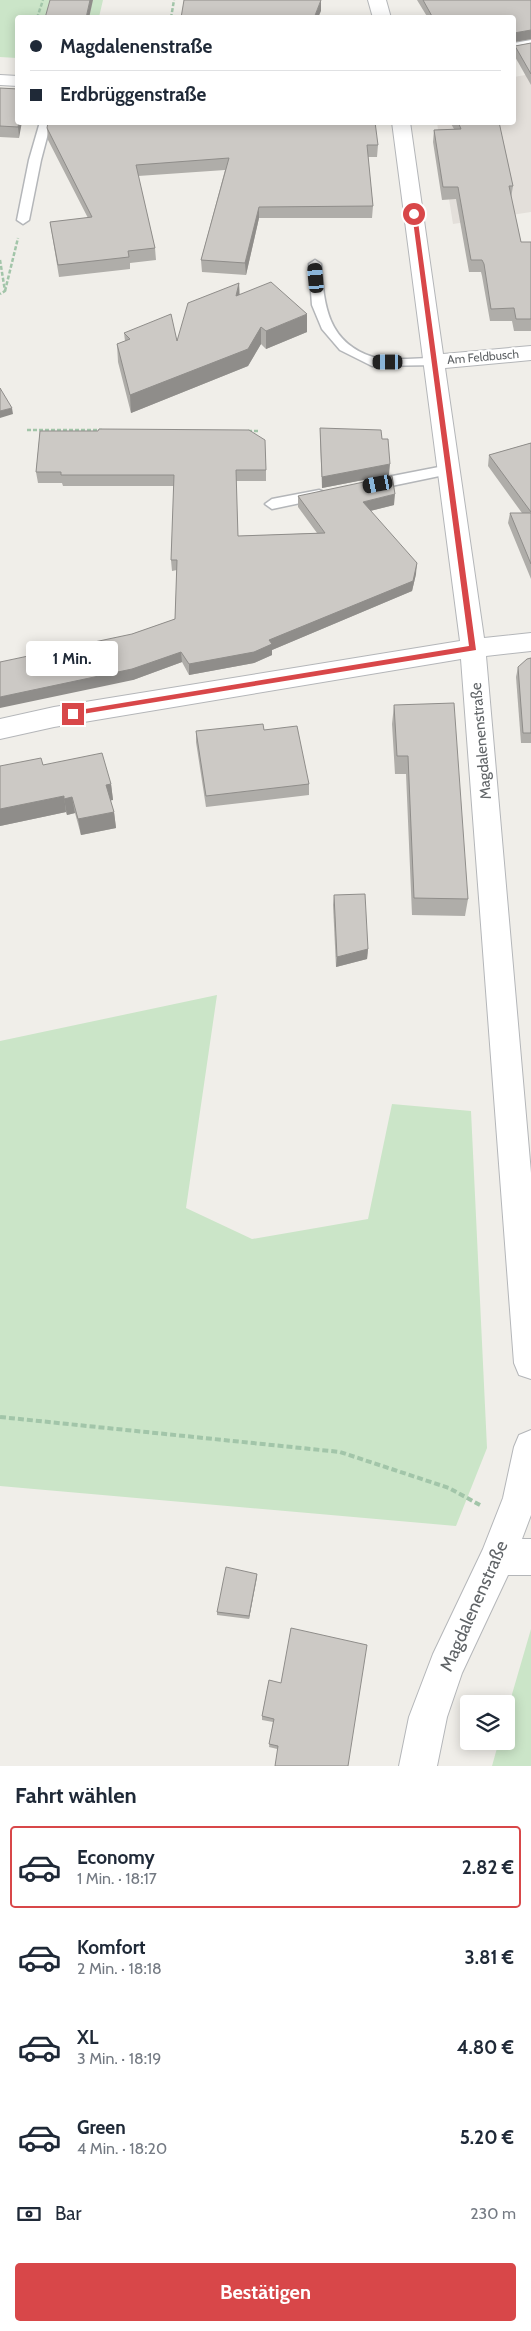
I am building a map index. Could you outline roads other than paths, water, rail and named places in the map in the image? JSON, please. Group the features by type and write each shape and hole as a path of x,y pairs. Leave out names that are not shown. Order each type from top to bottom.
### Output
{"street":[{"path":"378,0 381,15"},
{"path":"516,48 531,45"},
{"path":"0,80 15,81"},
{"name":"Magdalenenstraße","path":"401,125 473,648 531,1363"},
{"name":"Am Feldbusch","path":"435,362 531,353"},
{"path":"0,729 54,717 473,648 531,642"},
{"name":"Magdalenenstraße","path":"418,1766 428,1717 446,1667 514,1557 511,1522 520,1498 531,1447"}],"lane":[{"path":"23,220 35,160 45,125"},
{"path":"315,264 318,306 328,328 344,347 372,362 435,362"},
{"path":"356,488 449,470"},
{"path":"272,504 328,493"}]}
